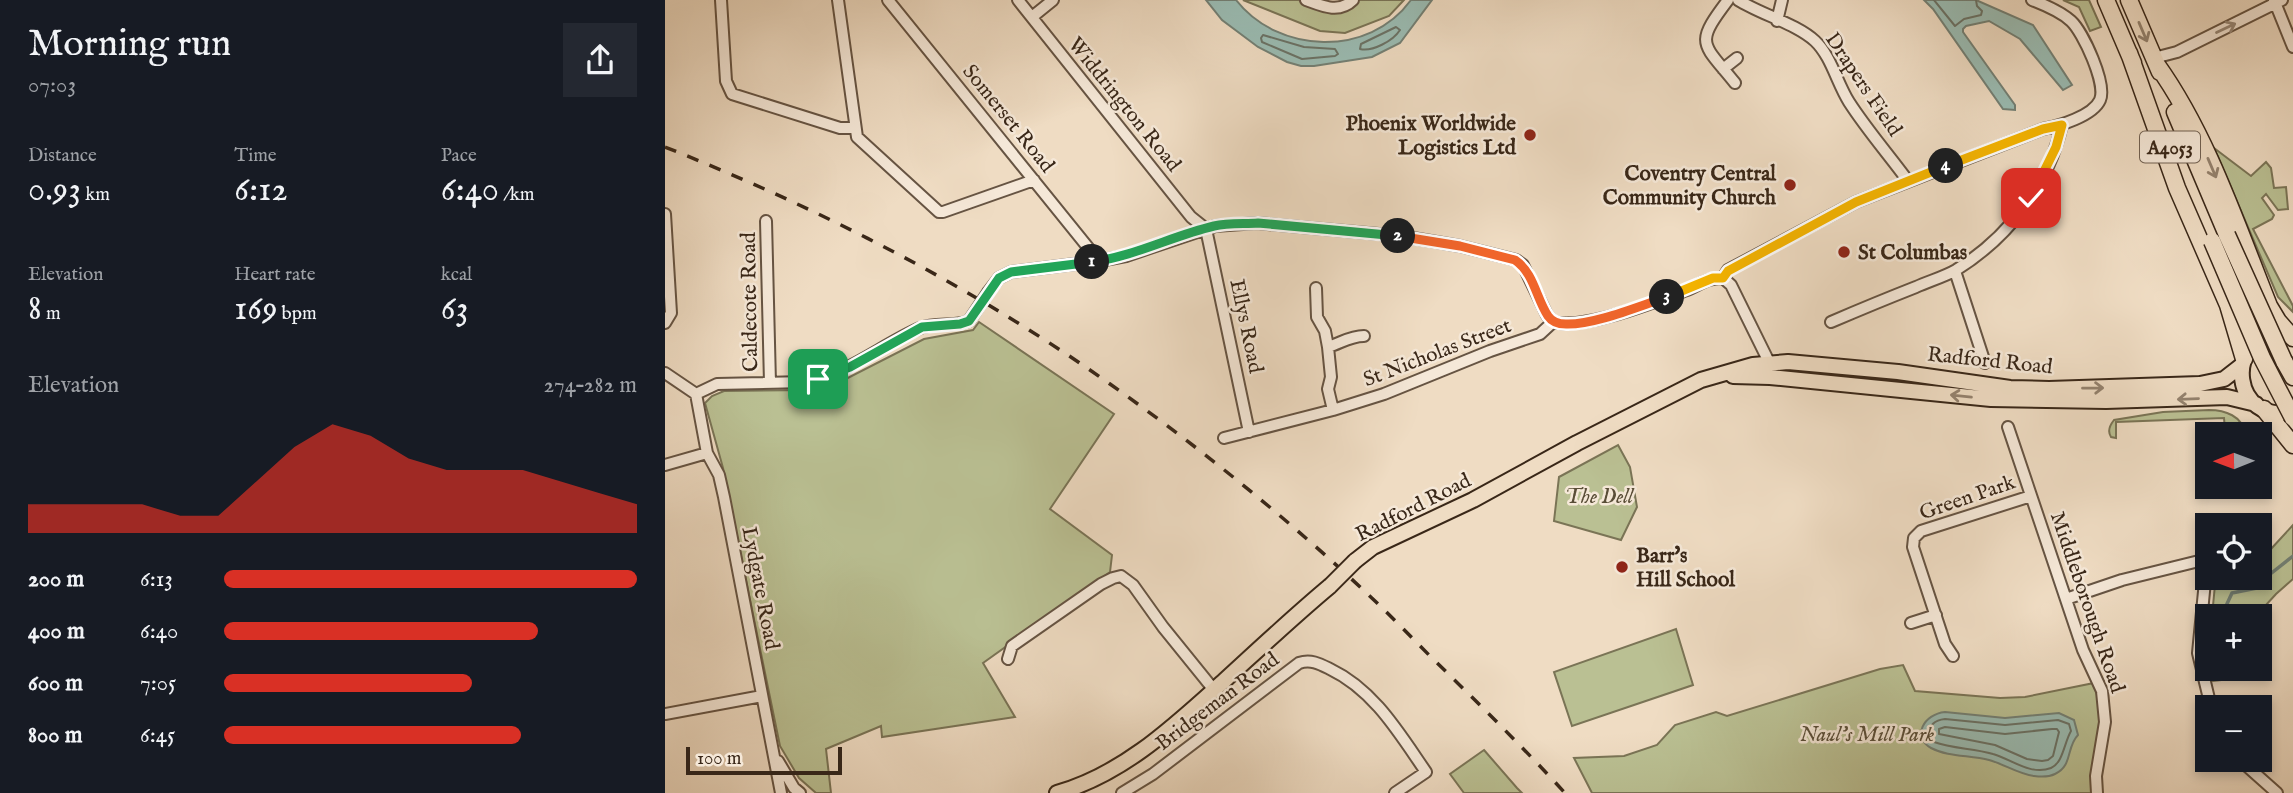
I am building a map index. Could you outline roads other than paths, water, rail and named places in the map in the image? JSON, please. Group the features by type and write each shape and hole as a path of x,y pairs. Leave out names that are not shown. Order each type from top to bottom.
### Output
{"highway":[{"name":"A4053","path":"2106,0 2219,238 2293,377"},
{"name":"A4053","path":"2129,0 2194,160 2262,358 2293,418"},
{"path":"2129,53 2177,188 2228,305 2243,362"},
{"path":"2155,62 2173,87 2210,160 2269,306 2293,338"},
{"path":"2260,407 2293,445"}],"main road":[{"name":"Radford Road","path":"1057,793 1121,764 1157,740 1192,712 1373,547 1473,500 1700,380 1753,365 1788,362 1898,372 2010,388 2200,384 2224,379 2243,362 2254,345 2263,339 2275,335 2293,338"},
{"name":"Radford Road","path":"1769,362 1772,368 1782,371 1839,378 1867,387"},
{"path":"2243,362 2242,383 2246,394 2260,407"},
{"name":"Radford Road","path":"1718,376 1770,377 1991,399 2106,401 2227,397 2282,413 2293,411"}],"street":[{"path":"721,0 726,81 733,94 840,128 855,128"},
{"path":"838,0 857,137 939,212 984,200 1034,180"},
{"name":"Somerset Road","path":"888,0 1099,261"},
{"name":"Widdrington Road","path":"1018,0 1191,216 1206,229"},
{"path":"1032,18 1053,0"},
{"path":"1306,0 1331,8 1347,6 1353,0"},
{"path":"1728,0 1705,37 1709,50 1735,83"},
{"name":"Drapers Field","path":"1738,0 1794,27 1817,43 1849,103 1908,181"},
{"path":"1777,21 1782,0"},
{"name":"St Nicholas Street","path":"1224,438 1384,394 1540,334 1553,322 1565,325 1605,316 1666,297 1713,278 1723,278 1728,271 1856,202 2080,117 2101,99 2099,76 2073,22 2063,14 2032,0"},
{"path":"2155,62 2277,1 2293,47"},
{"path":"1723,69 1737,58"},
{"path":"1831,322 1955,271 1997,240 2031,198 2056,147 2062,125"},
{"path":"665,214 671,313 665,323"},
{"name":"Caldecote Road","path":"766,220 770,383"},
{"path":"665,373 696,394 717,384 818,379 850,367 922,327 969,321 999,278 1011,272 1126,256 1215,226 1258,223 1371,232 1502,255 1523,265 1553,322"},
{"name":"Ellys Road","path":"1206,229 1249,432"},
{"path":"1955,271 1986,363"},
{"path":"1723,278 1731,285 1769,362"},
{"path":"1316,288 1317,317 1325,331 1328,347 1331,377 1328,389 1333,410"},
{"path":"1328,347 1352,336 1364,336"},
{"name":"Lydgate Road","path":"696,394 707,453 719,475 724,497 781,793"},
{"name":"Middleborough Road","path":"2008,427 2083,650 2104,702 2105,722 2096,776 2097,793"},
{"path":"665,465 707,453"},
{"name":"Green Park","path":"1953,656 1945,644 1913,547 1915,536 1921,531 2031,496"},
{"path":"2066,598 2122,580 2199,561 2206,564 2198,653 2208,695"},
{"path":"1009,659 1012,646 1101,584 1121,576 1133,585 1214,690"},
{"path":"1911,623 1936,615"},
{"name":"Bridgeman Road","path":"1129,792 1305,661 1318,663 1362,688 1426,772 1395,793"},
{"path":"665,714 762,696"},
{"path":"772,749 783,772 800,793"},
{"path":"2253,772 2277,793"}],"water":[{"path":"1206,0 1236,0 1254,18 1275,31 1299,39 1323,42 1348,40 1372,32 1393,19 1411,0 1432,0 1400,43 1372,57 1301,66 1258,47 1222,20"},
{"path":"1924,0 1976,0 2033,25 2072,85 2063,90 2020,39 1989,21 1966,26 1963,32 2015,105 2015,110 2003,109"},
{"path":"1945,712 2005,718 2059,713 2074,720 2078,735 2061,771 2050,776 2034,776 1989,760 1931,748 1925,743 1921,732 1926,721"}],"waterway":[{"path":"2227,604 2232,593 2257,588 2293,556"}],"railway":[{"path":"665,147 781,197 895,252 1005,315 1110,384 1247,488 1312,543 1382,608 1565,793"}],"place":[{"name":"Phoenix Worldwide Logistics Ltd","path":"1530,135"},
{"name":"Coventry Central Community Church","path":"1790,185"},
{"name":"St Columbas","path":"1844,252"},
{"name":"Barr's Hill School","path":"1622,567"}],"park label":[{"name":"The Dell","path":"1599,496"},
{"name":"Naul's Mill Park","path":"1867,734"}]}
